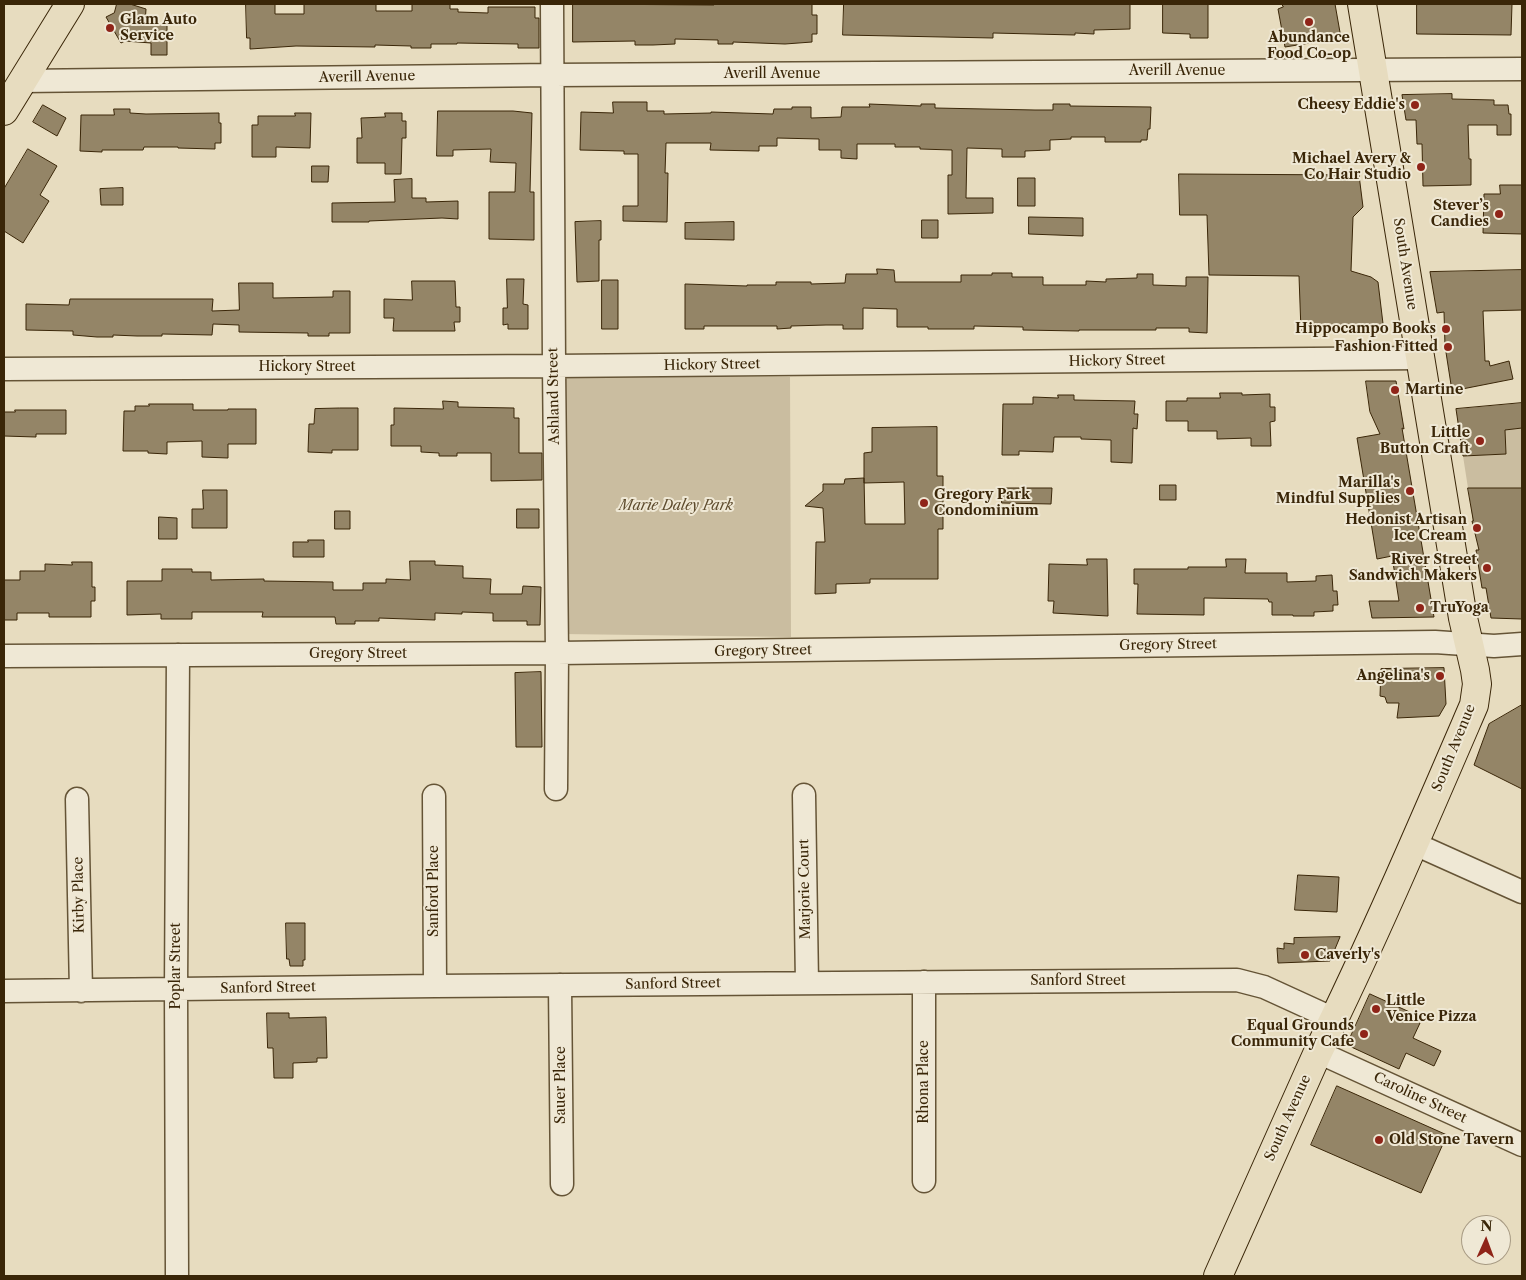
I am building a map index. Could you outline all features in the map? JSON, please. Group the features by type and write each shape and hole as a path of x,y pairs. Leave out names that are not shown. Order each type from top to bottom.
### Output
{"main road":[{"path":"4,110 70,4"},
{"name":"South Avenue","path":"1218,1276 1414,844 1474,705 1477,684 1462,618 1362,4"}],"street":[{"name":"Ashland Street","path":"552,4 557,653 556,789"},
{"name":"Averill Avenue","path":"21,81 553,75 1522,69"},
{"name":"Hickory Street","path":"4,368 554,366 1420,358"},
{"name":"Gregory Street","path":"4,656 557,653 1435,642 1494,646 1522,644"},
{"name":"Poplar Street","path":"177,1276 178,655"},
{"name":"Marjorie Court","path":"804,795 807,983"},
{"name":"Sanford Place","path":"434,796 435,986"},
{"name":"Kirby Place","path":"77,799 81,991"},
{"path":"1414,844 1522,892"},
{"name":"Sanford Street","path":"4,991 1237,980 1250,982 1273,990 1334,1019"},
{"name":"Rhona Place","path":"924,982 924,1181"},
{"name":"Sauer Place","path":"560,985 562,1184"},
{"name":"Caroline Street","path":"1318,1052 1522,1145"}],"green space":[{"name":"Marie Daley Park","path":"561,376 790,377 791,637 563,634"},
{"path":"1522,428 1522,488 1468,488 1463,456 1506,454 1505,429"}],"building":[{"path":"117,4 130,4 146,9 145,24 167,24 167,55 151,55 151,43 125,41 121,43 106,17 114,13"},
{"path":"246,4 275,4 275,14 304,14 304,4 376,4 376,11 412,11 412,4 450,4 450,9 458,9 458,12 488,13 488,7 535,7 535,18 539,18 539,48 518,48 518,44 457,43 431,44 431,48 375,45 375,47 296,46 250,49 250,38 247,38"},
{"path":"573,4 812,4 812,15 817,15 817,34 812,34 812,42 785,44 733,42 733,44 718,44 718,40 675,39 675,44 653,45 635,45 635,41 573,42"},
{"path":"844,4 1130,4 1130,29 1094,30 1094,34 1075,33 1075,35 993,33 993,38 843,35"},
{"path":"1163,4 1208,4 1208,38 1190,38 1190,34 1163,33"},
{"name":"Abundance Food Co-op","path":"1282,4 1335,4 1341,38 1285,47 1278,9 1283,7"},
{"path":"1417,4 1512,4 1511,35 1417,34"},
{"path":"1452,94 1452,99 1494,100 1494,105 1508,105 1509,114 1511,114 1511,135 1497,135 1497,125 1468,125 1471,185 1423,186 1422,144 1417,144 1416,120 1406,120 1402,95"},
{"path":"613,102 647,102 647,111 664,111 664,114 711,112 773,114 774,109 811,107 811,118 841,117 842,107 870,107 869,104 921,106 921,104 935,104 935,108 1035,110 1053,110 1053,104 1151,107 1150,129 1148,129 1147,140 1141,140 1141,142 1105,142 1105,137 1071,137 1071,139 1050,140 1050,150 1025,151 1025,157 1002,157 1002,149 967,148 966,198 993,198 993,213 948,214 948,175 952,175 952,150 895,147 895,144 857,144 857,159 841,158 841,150 819,150 819,139 777,138 777,146 759,146 759,151 710,150 711,143 666,143 665,173 668,173 667,222 623,221 623,206 638,206 638,154 624,154 624,151 580,150 581,112 613,113"},
{"path":"43,105 66,118 57,136 33,122"},
{"path":"114,109 130,109 130,113 146,114 219,113 221,143 215,143 215,149 144,147 143,150 80,151 81,115 114,115"},
{"path":"438,111 513,111 532,113 530,192 534,192 534,240 489,239 489,192 515,192 516,163 490,162 491,149 453,150 453,156 437,156"},
{"path":"295,113 311,113 310,148 276,147 276,157 252,157 252,125 258,125 258,116 295,116"},
{"path":"385,113 402,113 402,121 406,121 406,138 402,138 401,174 385,174 385,163 357,163 357,138 362,138 361,118 385,117"},
{"path":"28,149 57,166 40,195 49,201 23,243 4,231 4,189"},
{"path":"312,166 329,166 328,182 312,182"},
{"path":"1179,174 1359,175 1363,207 1353,217 1351,271 1371,277 1378,282 1384,332 1301,331 1299,276 1209,275 1207,215 1180,215"},
{"path":"1018,178 1035,178 1035,206 1018,206"},
{"path":"412,179 412,198 426,198 426,202 458,201 458,219 332,222 332,203 395,202 394,180"},
{"path":"1500,185 1522,185 1522,234 1483,233 1484,194 1500,194"},
{"path":"123,188 123,205 101,205 100,189"},
{"path":"1029,217 1083,218 1083,236 1029,234"},
{"path":"922,220 938,220 938,238 922,238"},
{"path":"601,221 599,281 577,282 575,222"},
{"path":"734,222 734,240 685,239 685,223"},
{"path":"877,269 894,270 895,282 961,282 961,275 1012,273 1012,277 1043,277 1043,285 1086,285 1086,281 1106,282 1106,279 1137,278 1137,274 1153,274 1153,285 1186,286 1186,277 1208,277 1207,333 1189,332 1189,328 1079,331 1023,330 1023,327 974,326 974,329 928,329 928,327 897,327 897,309 863,308 863,329 843,329 843,325 826,325 791,326 791,328 777,329 777,326 704,326 704,329 685,329 685,284 747,286 776,285 776,282 845,283 846,274 877,274"},
{"path":"1522,270 1522,310 1483,311 1485,361 1489,361 1490,366 1509,361 1513,379 1452,391 1445,346 1444,312 1437,313 1430,272"},
{"path":"507,279 524,279 523,304 528,305 528,329 508,329 508,324 503,325 503,308 507,308"},
{"path":"602,280 618,280 618,329 602,329"},
{"path":"412,281 455,281 456,307 460,307 460,322 454,322 455,331 393,331 394,318 384,318 384,299 412,300"},
{"path":"239,283 273,283 273,298 333,297 333,291 350,291 350,333 308,336 308,333 239,332 239,325 213,324 212,335 162,334 162,336 113,335 113,337 97,337 73,335 73,331 26,330 26,304 69,305 70,299 213,299 212,311 239,310"},
{"path":"1366,381 1396,381 1404,429 1402,428 1434,617 1372,618 1369,601 1399,601 1392,556 1377,559 1357,438 1380,434 1370,412"},
{"path":"1220,393 1242,393 1242,395 1270,394 1270,407 1275,407 1275,421 1270,422 1271,446 1251,446 1251,438 1217,439 1217,431 1188,431 1188,421 1166,421 1166,401 1187,401 1187,398 1220,398"},
{"path":"1058,395 1074,395 1074,400 1135,401 1134,414 1138,414 1137,429 1133,428 1132,463 1111,462 1111,440 1081,439 1081,437 1054,437 1053,452 1019,451 1019,455 1002,455 1003,404 1033,404 1033,397 1058,398"},
{"path":"443,401 458,402 458,407 514,408 514,418 519,418 519,453 542,453 542,480 491,481 491,453 457,453 457,456 439,456 439,453 421,452 421,446 391,446 391,425 394,425 394,408 443,409"},
{"path":"1522,403 1522,428 1505,430 1506,454 1463,456 1456,409"},
{"path":"149,404 193,404 193,410 256,409 256,444 228,444 228,458 202,457 202,441 167,442 167,454 148,453 148,451 123,451 124,411 135,411 135,406 149,406"},
{"path":"358,408 358,450 332,450 332,453 308,452 309,424 314,424 315,409"},
{"path":"15,410 66,410 66,434 36,434 36,437 4,436 4,412 15,412"},
{"name":"Gregory Park Condominium","path":"937,427 937,476 943,476 943,529 938,529 938,579 870,579 870,583 836,584 836,593 815,594 816,542 825,542 823,508 805,506 823,491 823,484 844,484 845,479 864,478 864,453 872,452 872,428","holes":["904,482 905,524 865,524 864,483"]},
{"path":"1160,485 1176,485 1176,500 1160,500"},
{"path":"1002,488 1052,488 1051,504 1002,503"},
{"path":"1468,488 1522,488 1522,619 1491,618 1486,588 1482,588 1476,550 1479,550 1472,521"},
{"path":"203,490 227,490 227,528 192,528 192,509 203,509"},
{"path":"517,509 539,509 539,528 517,528"},
{"path":"335,511 350,511 350,529 335,529"},
{"path":"159,517 177,518 177,539 159,539"},
{"path":"308,540 324,540 324,557 293,557 293,542 308,542"},
{"path":"1087,559 1107,559 1108,616 1053,613 1054,601 1048,601 1049,564 1087,565"},
{"path":"1226,559 1246,559 1245,573 1287,573 1287,582 1316,581 1316,576 1332,575 1333,591 1337,591 1338,605 1333,605 1333,611 1314,612 1314,616 1272,615 1272,602 1269,602 1268,599 1204,598 1204,615 1137,614 1138,584 1134,584 1134,569 1226,567"},
{"path":"410,561 435,561 435,565 463,566 463,578 491,579 490,594 522,594 523,586 541,587 540,625 527,625 527,621 493,621 493,613 462,612 462,614 435,613 435,620 379,618 379,621 355,621 355,624 336,624 335,617 262,617 263,612 192,612 192,619 161,619 161,614 127,615 127,581 162,581 162,569 192,569 192,572 211,572 211,580 264,579 264,581 333,582 333,590 363,590 363,583 386,583 386,579 410,580"},
{"path":"72,562 92,562 92,587 95,587 95,601 91,601 91,617 49,617 49,613 17,613 17,620 4,620 4,580 20,580 20,571 45,571 45,564 72,565"},
{"path":"1444,668 1446,704 1439,716 1397,718 1399,703 1387,703 1385,697 1380,696 1381,669"},
{"path":"541,672 542,747 516,747 515,673"},
{"path":"1522,705 1522,789 1474,765 1489,724"},
{"path":"1298,875 1339,877 1337,912 1295,910"},
{"path":"286,923 305,923 305,960 303,960 303,966 290,966 289,959 287,959"},
{"name":"Caverly's","path":"1340,937 1330,961 1278,963 1277,948 1284,949 1284,943 1294,944 1294,938"},
{"path":"1370,994 1414,1014 1412,1020 1420,1023 1413,1038 1441,1051 1434,1066 1406,1053 1399,1069 1347,1045"},
{"path":"267,1013 289,1013 289,1018 326,1017 327,1058 317,1058 317,1062 293,1063 293,1078 274,1078 273,1048 268,1048"},
{"name":"Old Stone Tavern","path":"1337,1086 1447,1135 1421,1193 1311,1145"}],"place":[{"name":"Abundance Food Co-op","path":"1309,22"},
{"name":"Glam Auto Service","path":"110,28"},
{"name":"Cheesy Eddie's","path":"1415,105"},
{"name":"Michael Avery & Co Hair Studio","path":"1421,167"},
{"name":"Stever’s Candies","path":"1499,214"},
{"name":"Hippocampo Books","path":"1446,329"},
{"name":"Fashion Fitted","path":"1448,347"},
{"name":"Martine","path":"1395,390"},
{"name":"Little Button Craft","path":"1480,441"},
{"name":"Marilla's Mindful Supplies","path":"1410,491"},
{"name":"Gregory Park Condominium","path":"924,503"},
{"name":"Hedonist Artisan Ice Cream","path":"1477,528"},
{"name":"River Street Sandwich Makers","path":"1487,568"},
{"name":"TruYoga","path":"1420,608"},
{"name":"Angelina's","path":"1440,676"},
{"name":"Caverly's","path":"1305,955"},
{"name":"Little Venice Pizza","path":"1376,1009"},
{"name":"Equal Grounds Community Cafe","path":"1364,1034"},
{"name":"Old Stone Tavern","path":"1379,1140"}]}
